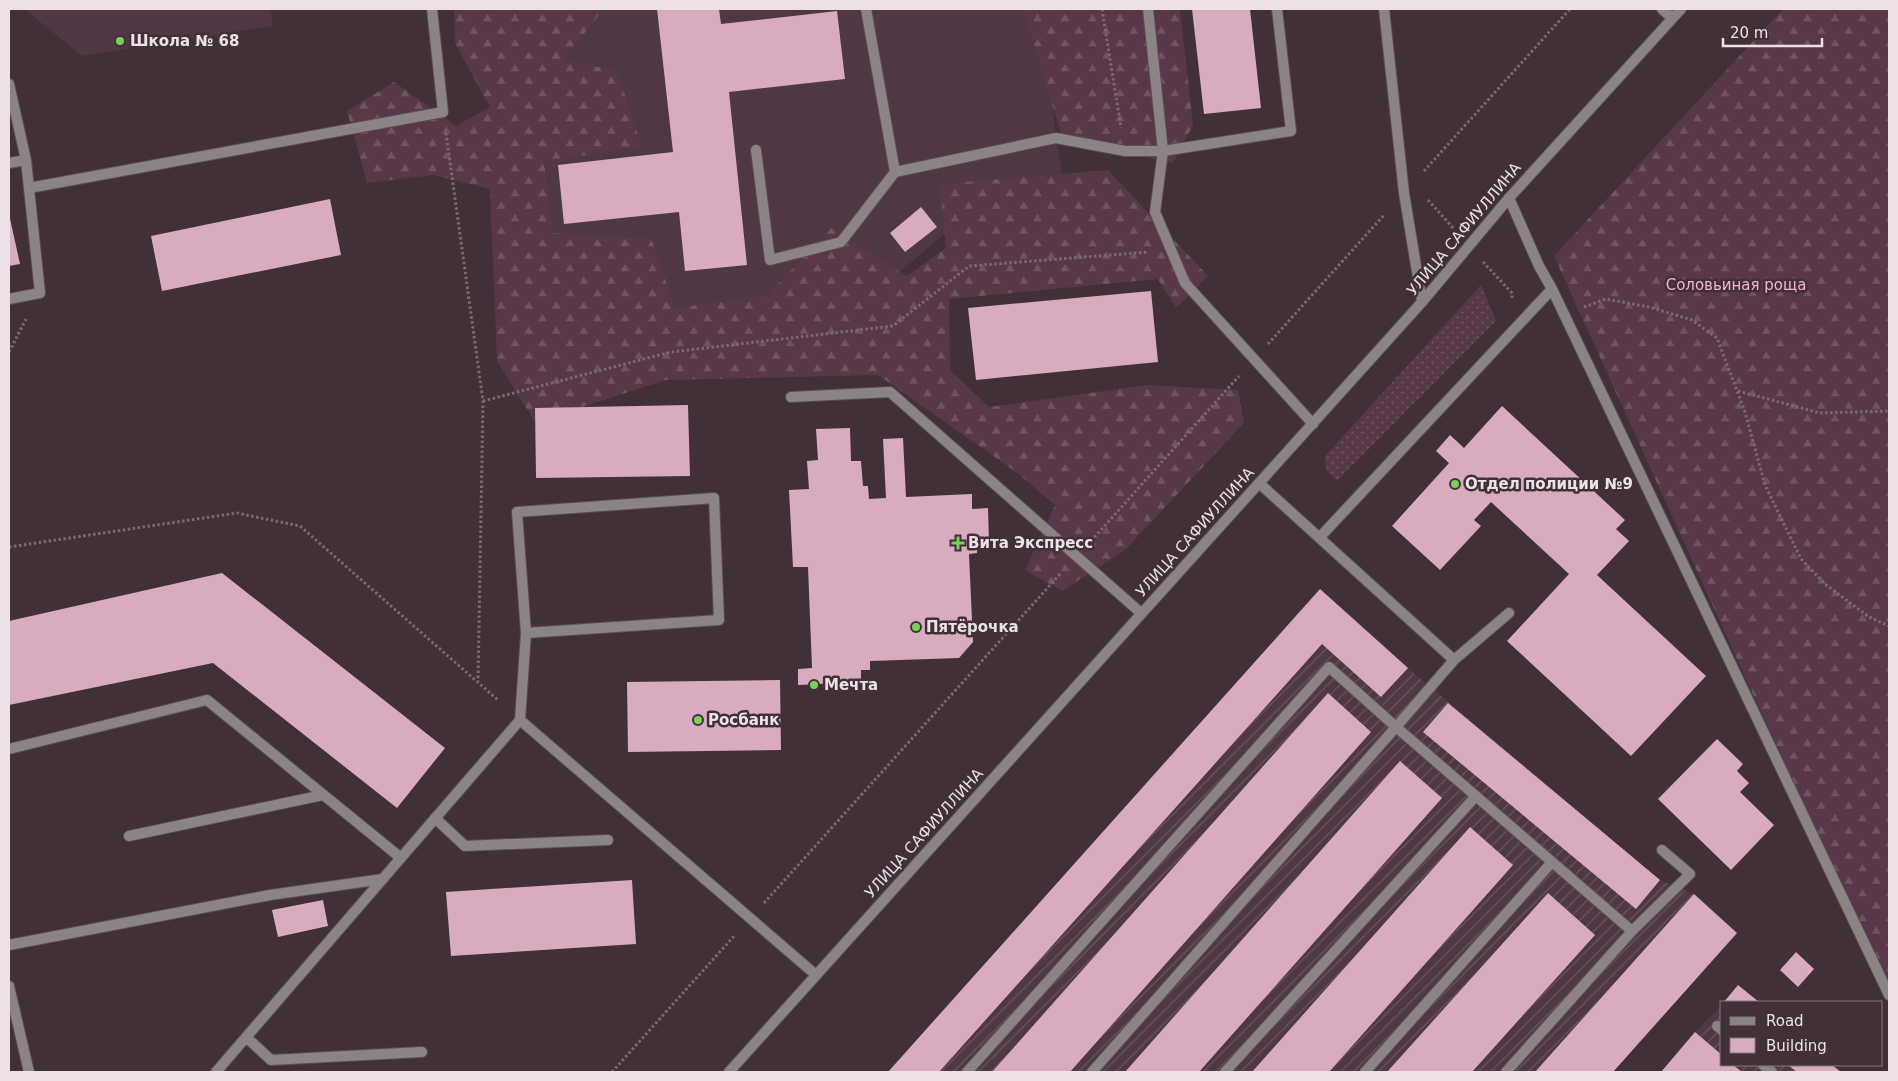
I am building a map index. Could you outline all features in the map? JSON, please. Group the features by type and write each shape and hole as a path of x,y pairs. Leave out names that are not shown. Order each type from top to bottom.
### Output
{"street":[{"path":"29,188 443,112 432,9"},
{"path":"866,9 895,172"},
{"path":"1148,9 1163,151 1155,212 1185,283 1313,424"},
{"path":"756,150 770,260 841,242 895,172 1056,138 1125,151 1163,151 1291,131 1277,9"},
{"path":"1384,9 1404,193 1422,302"},
{"path":"1662,9 1672,18"},
{"name":"УЛИЦА САФИУЛЛИНА","path":"729,1072 1313,424 1422,302 1509,198 1681,9"},
{"path":"9,84 26,160 40,293 9,299"},
{"path":"9,163 26,160"},
{"path":"1509,198 1889,996"},
{"path":"1320,537 1552,289"},
{"path":"791,397 890,392 1142,614"},
{"path":"1259,483 1454,660"},
{"path":"216,1072 520,720 526,633 517,512 714,498 719,620 526,633"},
{"path":"1092,1072 1454,660 1508,613"},
{"path":"967,1072 1329,667 1632,931"},
{"path":"9,749 207,700 401,858"},
{"path":"520,720 816,975"},
{"path":"129,836 323,795"},
{"path":"1225,1072 1476,796"},
{"path":"435,818 466,846 608,840"},
{"path":"1506,1072 1632,931 1690,874 1662,850"},
{"path":"1365,1072 1552,862"},
{"path":"9,945 270,895 383,878"},
{"path":"9,986 29,1072"},
{"path":"246,1037 271,1060 422,1052"}],"path":[{"path":"1102,9 1125,151"},
{"path":"443,112 484,401 478,683"},
{"path":"484,401 670,352 893,326 969,266 1171,250"},
{"path":"9,352 40,293"},
{"path":"1564,313 1606,299 1649,307 1692,320 1717,338 1745,412 1765,485 1801,559 1824,584 1869,617 1889,626"},
{"path":"1737,391 1820,414 1889,411"},
{"path":"9,547 237,513 300,526 520,720"}],"shaded area":[{"name":"Школа № 68","path":"24,9 271,9 273,26 82,56"},
{"path":"519,9 1043,9 1056,138 1069,210 961,220 875,293 535,376"},
{"path":"1320,589 1408,668 1660,880 1694,894 1737,933 1613,1072 888,1072"},
{"path":"1720,1007 1720,1066 1833,1066 1841,1072 1661,1072 1695,1032"}],"green space":[{"path":"454,9 604,9 563,60 617,71 642,146 544,162 553,233 651,238 675,308 766,296 831,228 907,276 946,248 940,184 1108,170 1208,276 1176,308 1158,279 949,299 950,370 989,407 1147,385 1238,390 1244,423 1124,551 1062,591 1025,570 1055,505 1016,472 878,375 666,380 535,422 497,361 490,189 433,175 367,183 347,111 394,82 456,126 490,107 455,43"},
{"path":"1023,9 1180,9 1193,125 1173,163 1063,140"},
{"name":"Соловьиная роща","path":"1783,9 1889,9 1889,994 1554,256"},
{"path":"1481,285 1496,321 1337,481 1326,470 1325,456"}],"building":[{"path":"657,9 719,9 721,24 837,11 845,79 729,92 747,265 685,271 679,212 564,224 558,165 673,152"},
{"path":"1192,9 1250,9 1261,108 1204,114"},
{"path":"330,199 341,255 162,291 151,236"},
{"path":"921,207 937,227 905,252 890,233"},
{"path":"9,214 20,264 9,266"},
{"path":"1151,291 1158,362 976,380 968,308"},
{"path":"688,405 690,476 536,478 535,408"},
{"path":"1502,406 1625,520 1616,529 1629,541 1597,575 1706,676 1631,756 1507,641 1569,574 1491,502 1474,520 1481,526 1440,570 1392,526 1449,463 1436,451 1450,435 1464,448"},
{"path":"850,428 851,461 861,461 863,486 868,486 869,499 886,498 883,439 903,438 906,497 972,494 972,509 988,508 989,543 977,544 977,553 969,554 973,642 959,658 870,661 870,670 861,670 861,682 798,685 798,669 812,668 808,567 793,567 789,490 809,489 807,461 818,460 816,429"},
{"path":"222,573 445,748 397,808 213,663 9,705 9,621"},
{"path":"1320,589 1408,668 1381,697 1322,644 939,1072 888,1072"},
{"path":"780,680 781,750 628,752 627,682"},
{"path":"1328,693 1371,732 1070,1072 992,1072"},
{"path":"1448,703 1660,880 1636,909 1423,732"},
{"path":"1717,739 1743,764 1737,771 1749,783 1740,792 1774,825 1731,870 1658,799"},
{"path":"1400,761 1442,798 1199,1072 1125,1072"},
{"path":"1470,827 1513,865 1329,1072 1252,1072"},
{"path":"632,880 636,944 451,956 446,892"},
{"path":"1548,893 1595,935 1472,1072 1387,1072"},
{"path":"1694,894 1737,933 1613,1072 1535,1072"},
{"path":"323,900 328,926 278,937 272,910"},
{"path":"1796,952 1814,969 1798,987 1780,970"},
{"path":"1738,985 1758,1001 1725,1001"},
{"path":"1695,1032 1720,1053 1720,1066 1734,1066 1742,1072 1661,1072"},
{"path":"1789,1066 1833,1066 1841,1072 1797,1072"}],"place":[{"name":"Школа № 68","path":"120,41"},
{"name":"Отдел полиции №9","path":"1455,484"},
{"name":"Вита Экспресс","path":"958,543"},
{"name":"Пятёрочка","path":"916,627"},
{"name":"Мечта","path":"814,685"},
{"name":"Росбанк","path":"698,720"}]}
